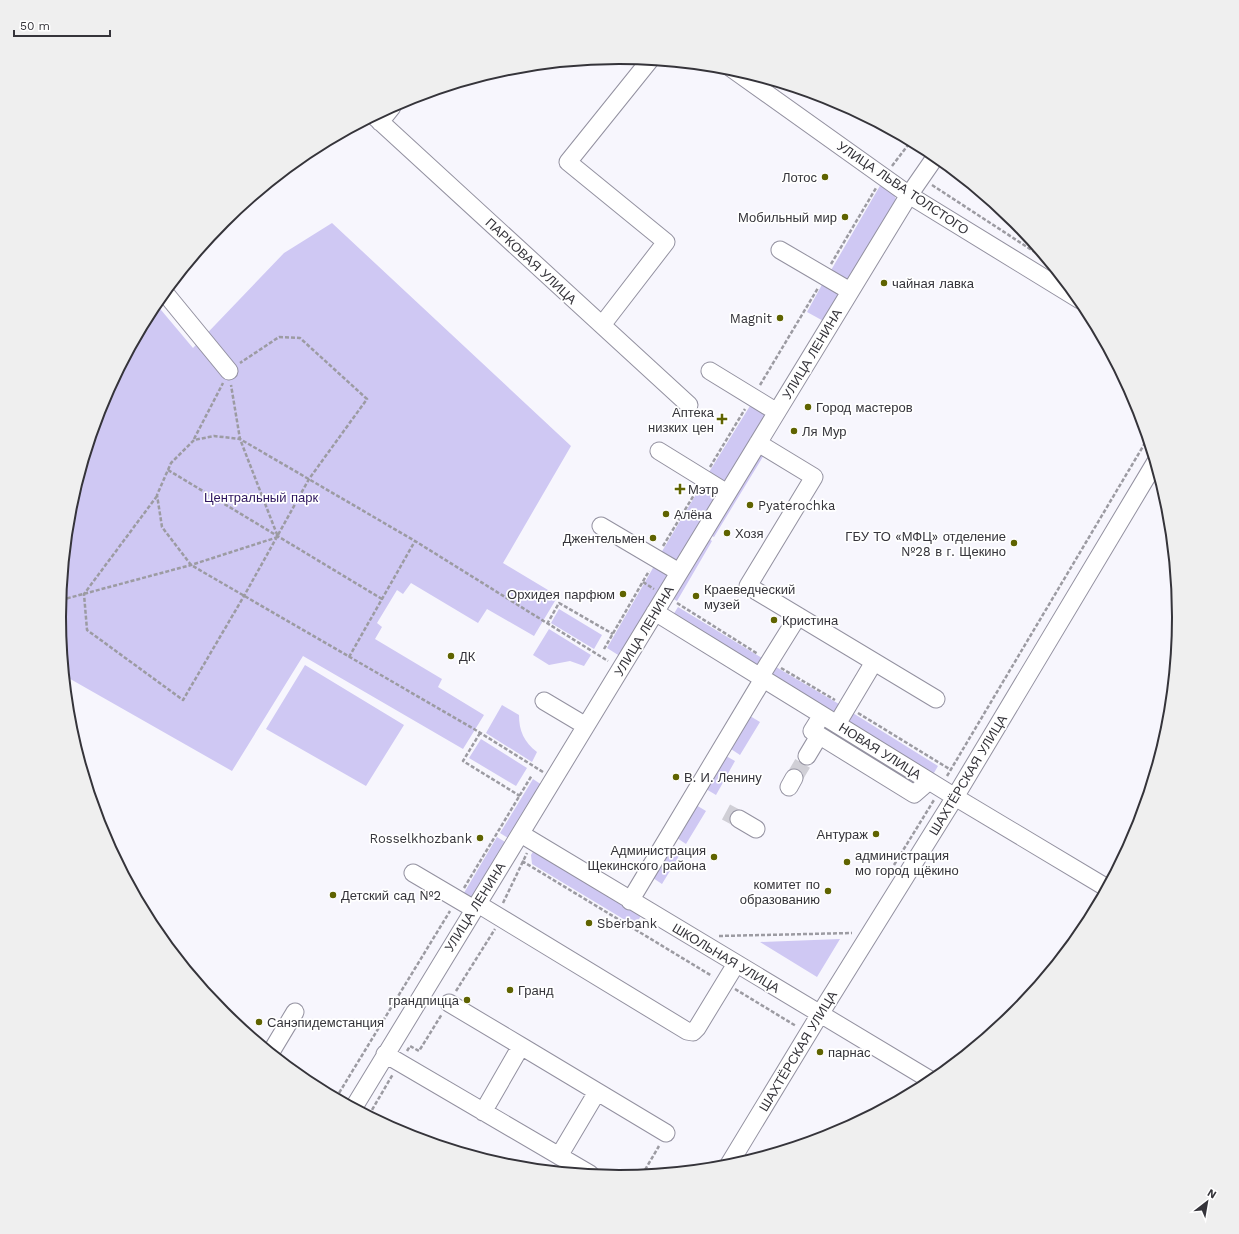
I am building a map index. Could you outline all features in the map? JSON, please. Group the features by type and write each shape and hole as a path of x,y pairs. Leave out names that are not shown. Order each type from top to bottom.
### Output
{"street":[{"path":"602,325 666,242 568,162 646,65"},
{"name":"УЛИЦА ЛЬВА ТОЛСТОГО","path":"747,79 909,195 1066,291"},
{"name":"ПАРКОВАЯ УЛИЦА","path":"378,120 689,405"},
{"name":"УЛИЦА ЛЕНИНА","path":"356,1103 476,906 527,838 555,778 620,669 679,572 709,536 727,493 909,195 933,161"},
{"path":"780,250 850,291"},
{"path":"169,298 229,371"},
{"path":"710,371 777,412"},
{"path":"758,443 814,477 748,586 936,699"},
{"path":"659,451 727,493"},
{"name":"ШАХТЁРСКАЯ УЛИЦА","path":"724,1160 813,1010 955,797 1152,468"},
{"path":"601,526 679,572"},
{"name":"НОВАЯ УЛИЦА","path":"655,612 955,797 1103,885"},
{"path":"630,900 798,616"},
{"path":"837,724 874,662"},
{"path":"544,701 586,726"},
{"path":"822,715 812,731 819,736 914,794 935,784"},
{"path":"807,756 819,736"},
{"path":"739,820 756,829"},
{"name":"ШКОЛЬНАЯ УЛИЦА","path":"527,838 926,1078"},
{"path":"413,873 457,899 502,918 687,1031 693,1032 697,1028 736,964"},
{"path":"449,1003 666,1133"},
{"path":"274,1049 295,1012"},
{"path":"483,1112 521,1046"},
{"path":"385,1054 581,1169"},
{"path":"559,1156 597,1092"}],"path":[{"path":"604,649 703,479 883,177 908,145"},
{"path":"933,186 1035,252"},
{"path":"279,337 300,338 367,399 309,479 278,537 183,700 86,630 84,594 157,495 172,463 194,440 229,371 279,337"},
{"path":"229,371 240,439 278,537"},
{"path":"194,440 214,436 240,439 415,541 620,669"},
{"path":"892,867 935,784 951,770 1145,444"},
{"path":"168,470 382,599"},
{"path":"157,495 162,527 191,565 555,778"},
{"path":"67,598 191,565 278,537"},
{"path":"349,657 415,541"},
{"path":"643,582 770,661 966,779"},
{"path":"547,624 560,603 613,634"},
{"path":"480,733 463,761 520,796"},
{"path":"339,1093 532,775"},
{"path":"371,1111 410,1046 419,1051 502,918 502,906 522,861 527,838"},
{"path":"522,861 796,1026"},
{"path":"848,940 856,926"},
{"path":"712,936 852,933"},
{"path":"792,1032 796,1026 813,1010"},
{"path":"645,1169 666,1133"}],"green space":[{"path":"881,184 894,194 898,205 851,285 830,272"},
{"name":"Центральный парк","path":"332,223 571,446 503,563 558,596 534,636 487,609 478,623 411,583 403,594 397,590 377,623 382,627 375,639 442,679 438,687 484,715 463,749 303,656 232,771 70,679 66,617 71,545 77,509 85,474 96,439 124,372 141,340 160,309 193,348 284,253"},
{"path":"824,281 845,293 827,323 807,312"},
{"path":"753,401 772,412 725,489 706,477"},
{"path":"767,450 714,537 706,533 754,460"},
{"path":"704,481 723,493 677,569 658,558"},
{"path":"704,535 712,541 677,601 668,596"},
{"path":"657,561 675,572 623,658 607,648"},
{"path":"678,607 767,661 759,673 670,620"},
{"path":"559,609 602,635 594,649 551,623"},
{"path":"549,629 591,655 584,666 570,661 549,665 533,655"},
{"path":"771,664 844,707 836,720 763,676"},
{"path":"305,665 404,725 366,786 266,729"},
{"path":"502,705 519,715 523,736 537,752 532,762 486,733"},
{"path":"848,710 938,766 931,778 841,722"},
{"path":"750,716 760,722 740,755 731,749"},
{"path":"481,739 527,768 516,786 469,758"},
{"path":"726,756 735,761 716,795 706,789"},
{"path":"533,779 545,787 513,841 500,833"},
{"path":"696,805 706,811 686,844 677,838"},
{"path":"497,837 510,845 473,905 461,898"},
{"path":"672,845 682,851 662,884 653,878"},
{"path":"536,847 643,912 635,926 532,864 531,855"},
{"path":"840,939 817,977 760,942"}],"tunnel":[{"path":"794,778 807,756"},
{"path":"726,812 739,819"}],"place":[{"name":"Лотос","path":"825,177"},
{"name":"Мобильный мир","path":"845,217"},
{"name":"чайная лавка","path":"884,283"},
{"name":"Magnit","path":"780,318"},
{"name":"Город мастеров","path":"808,407"},
{"name":"Аптека низких цен","path":"722,419"},
{"name":"Ля Мур","path":"794,431"},
{"name":"Мэтр","path":"680,489"},
{"name":"Pyaterochka","path":"750,505"},
{"name":"Алёна","path":"666,514"},
{"name":"Хозя","path":"727,533"},
{"name":"Джентельмен","path":"653,538"},
{"name":"ГБУ ТО «МФЦ» отделение №28 в г. Щекино","path":"1014,543"},
{"name":"Орхидея парфюм","path":"623,594"},
{"name":"Краеведческий музей","path":"696,596"},
{"name":"Кристина","path":"774,620"},
{"name":"ДК","path":"451,656"},
{"name":"В. И. Ленину","path":"676,777"},
{"name":"Антураж","path":"876,834"},
{"name":"Rosselkhozbank","path":"480,838"},
{"name":"Администрация Щекинского района","path":"714,857"},
{"name":"администрация мо город щёкино","path":"847,862"},
{"name":"комитет по образованию","path":"828,891"},
{"name":"Детский сад №2","path":"333,895"},
{"name":"Sberbank","path":"589,923"},
{"name":"Гранд","path":"510,990"},
{"name":"грандпицца","path":"467,1000"},
{"name":"Санэпидемстанция","path":"259,1022"},
{"name":"парнас","path":"820,1052"}]}
